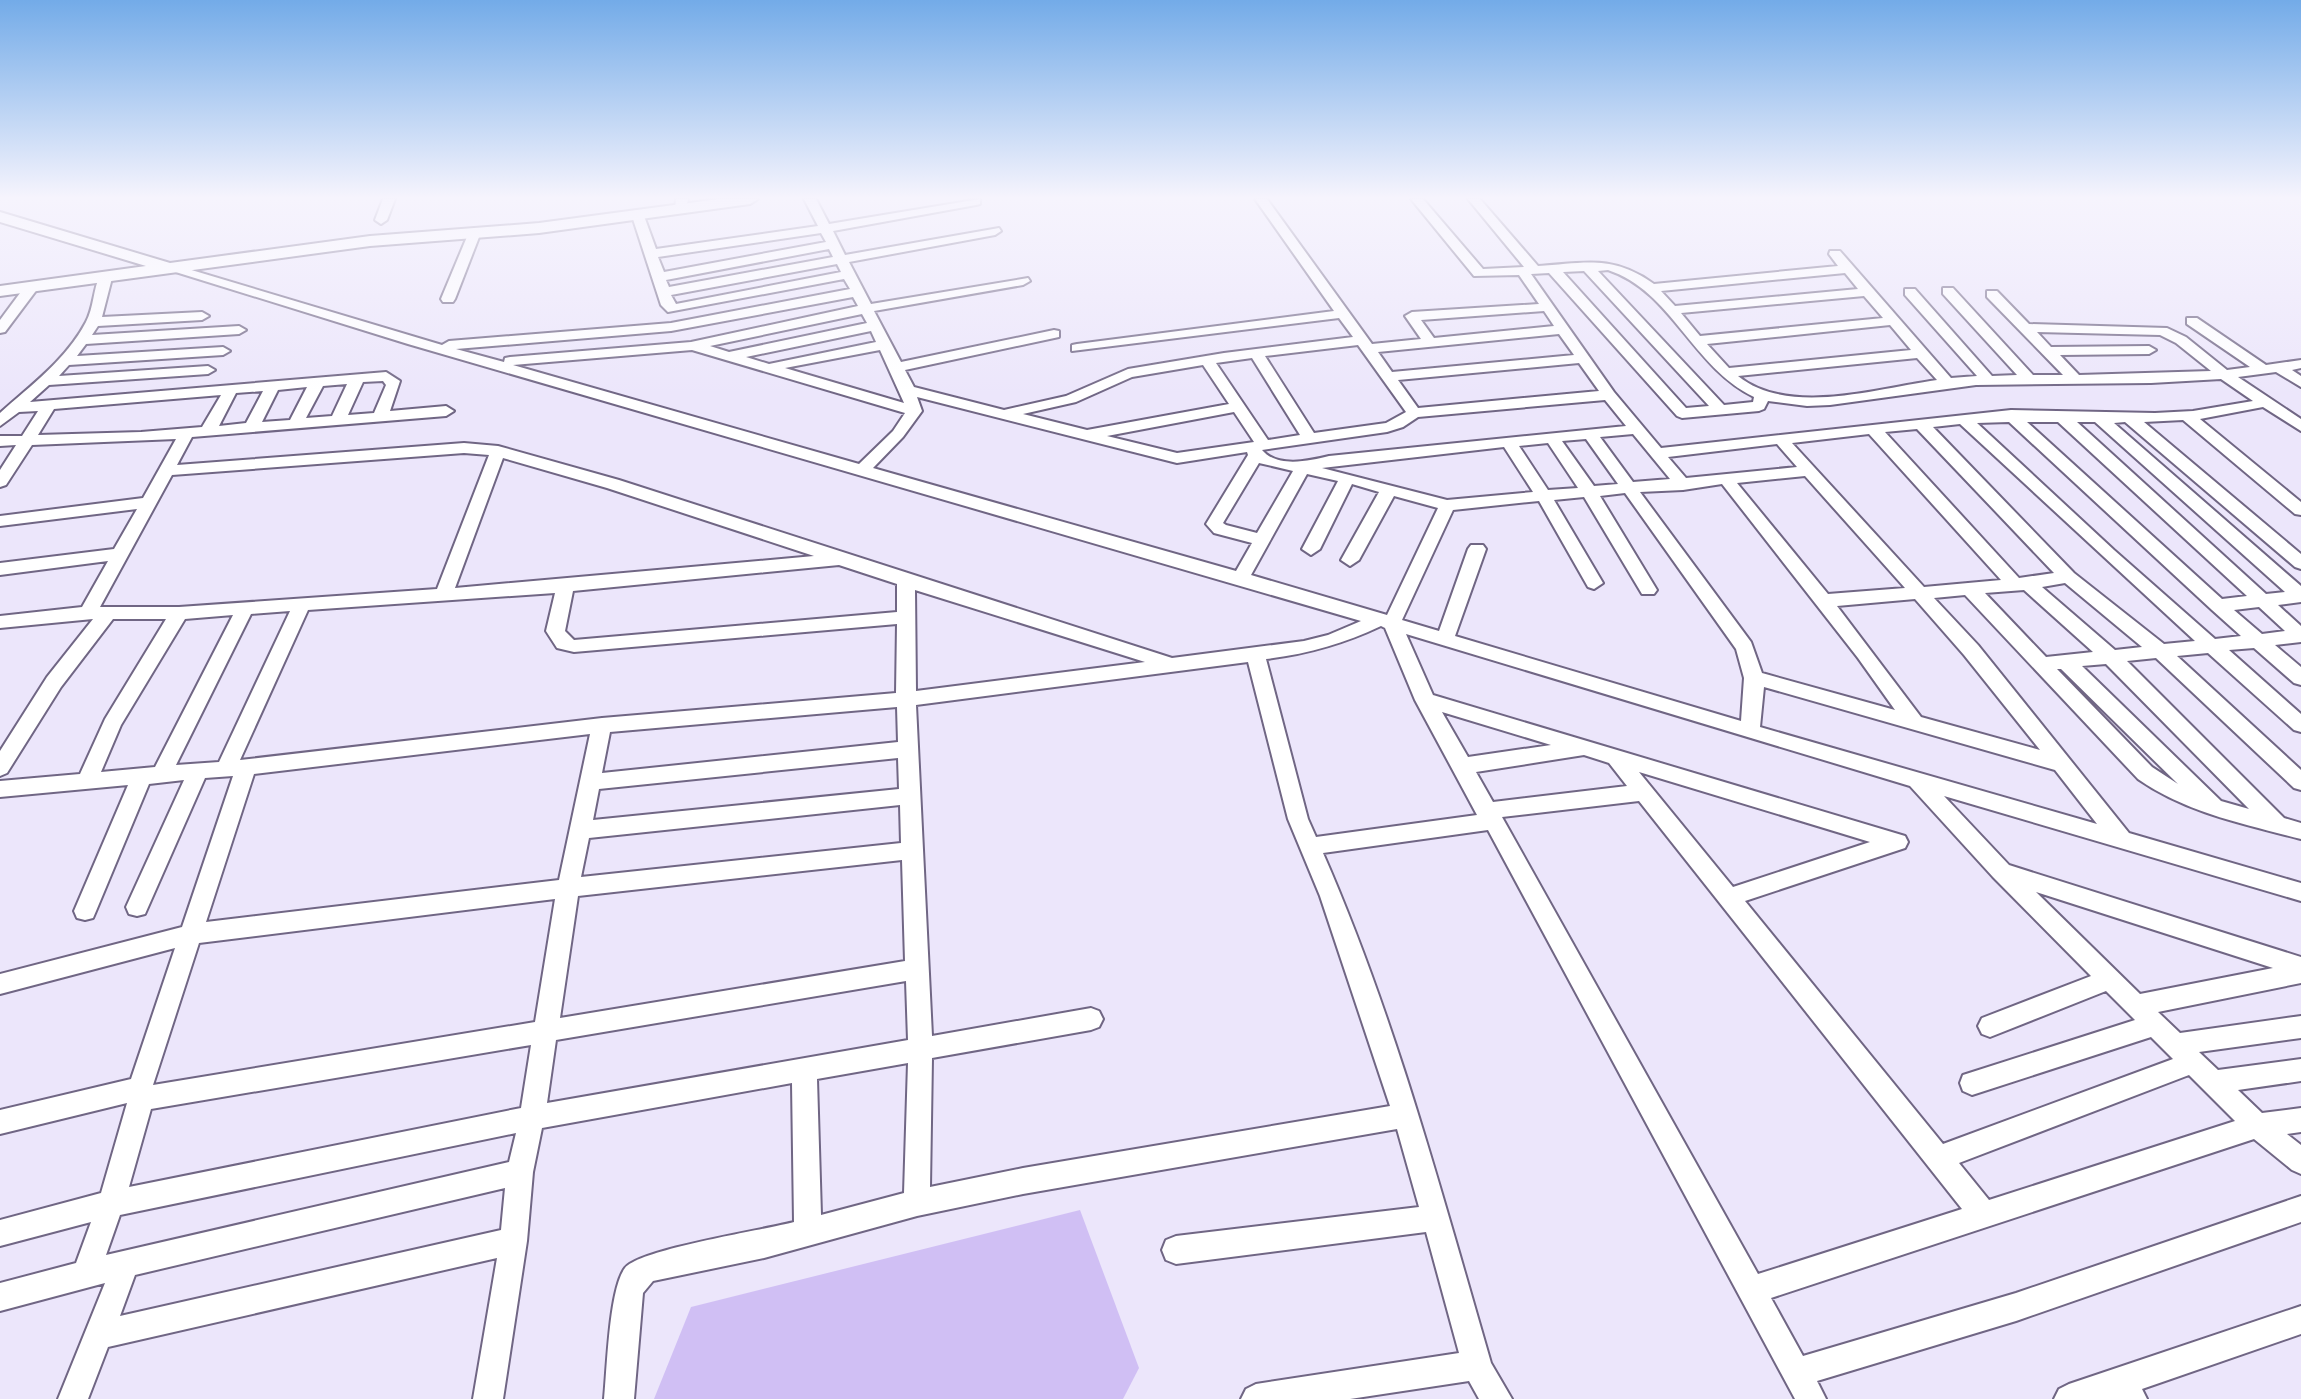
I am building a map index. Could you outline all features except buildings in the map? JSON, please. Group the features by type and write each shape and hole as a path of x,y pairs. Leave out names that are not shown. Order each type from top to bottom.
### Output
{"street":[{"path":"157,264 1241,578 1750,732 2301,892"},
{"path":"0,291 206,264"},
{"path":"448,299 462,264"},
{"path":"655,264 668,305 676,309 849,274"},
{"path":"659,276 722,264"},
{"path":"664,292 818,264"},
{"path":"844,264 864,309 908,390 914,411"},
{"path":"1307,264 1414,413"},
{"path":"1472,264 1479,273 1552,268 1623,268 1671,310 1724,373 1746,389 1777,399 1831,399 1947,383 2225,375 2301,364"},
{"path":"1524,264 1548,307 1609,395 1683,485"},
{"path":"1844,264 1947,383"},
{"path":"1587,267 1720,409"},
{"path":"1552,268 1682,413 1759,406 1762,396"},
{"path":"1649,289 1848,269"},
{"path":"0,421 44,381 82,340 93,322 105,278"},
{"path":"494,362 691,346 864,309 1023,281"},
{"path":"0,329 31,288"},
{"path":"1948,291 2030,380"},
{"path":"433,346 671,327 857,292"},
{"path":"1671,310 1867,292"},
{"path":"1910,292 1989,381"},
{"path":"1992,294 2076,380"},
{"path":"1430,342 1412,316 1548,307"},
{"path":"1077,348 1342,314"},
{"path":"93,322 202,316"},
{"path":"1697,341 1893,321"},
{"path":"2192,321 2270,368 2301,383"},
{"path":"730,356 873,326"},
{"path":"2025,328 2162,331 2181,340 2225,375 2301,426"},
{"path":"1007,413 1071,399 1128,373 1207,360 1256,353 1430,342 1564,329"},
{"path":"82,340 239,330 193,391"},
{"path":"895,368 1054,334"},
{"path":"770,367 883,345"},
{"path":"691,346 914,411"},
{"path":"64,361 223,351"},
{"path":"2047,351 2149,351"},
{"path":"1256,353 1309,438"},
{"path":"1724,373 1921,353"},
{"path":"1389,377 1585,358"},
{"path":"1207,360 1238,407 1257,449 1302,468 1447,505 1810,471"},
{"path":"44,381 208,370"},
{"path":"15,408 386,376 393,381 380,416"},
{"path":"338,419 358,377"},
{"path":"296,422 318,381"},
{"path":"252,426 274,384"},
{"path":"208,430 232,388"},
{"path":"908,390 1177,457 1257,449 1309,438 1387,428 1398,425 1414,413 1609,395"},
{"path":"1658,453 2011,415 2186,415 2238,410 2267,402"},
{"path":"0,481 50,404"},
{"path":"1082,435 1238,407"},
{"path":"0,441 107,439 446,411"},
{"path":"863,469 898,434 914,411"},
{"path":"2011,415 2218,606 2301,678"},
{"path":"2060,415 2301,636"},
{"path":"2186,415 2301,510"},
{"path":"2098,416 2301,596"},
{"path":"2127,416 2301,563"},
{"path":"1964,419 2108,554 2301,725"},
{"path":"1921,424 2068,577 2161,652 2301,782"},
{"path":"1241,578 1302,468 1329,461 1637,429"},
{"path":"1873,429 2021,584 2110,656 2277,823"},
{"path":"0,768 97,614 119,554 169,470 187,432"},
{"path":"1590,434 1744,647 1754,665 1750,732"},
{"path":"1553,439 1590,491 1648,590"},
{"path":"1781,440 1970,650 2123,841"},
{"path":"1509,443 1544,495 1594,583"},
{"path":"169,470 464,448 498,451 613,484 906,581 1172,664"},
{"path":"1257,449 1214,524 1220,529 1263,540"},
{"path":"444,594 498,451"},
{"path":"1311,549 1347,478"},
{"path":"1726,479 1865,653 1913,721"},
{"path":"1350,560 1389,489"},
{"path":"0,521 150,502"},
{"path":"0,789 236,768 602,725 906,699 1304,648 1385,621 1447,505"},
{"path":"1445,639 1478,549"},
{"path":"0,569 119,554"},
{"path":"0,622 97,614 179,614 566,586 843,559"},
{"path":"1821,601 1970,589 2068,577"},
{"path":"906,581 906,699 920,1049 917,1203"},
{"path":"566,586 554,631 556,639 562,645 906,617"},
{"path":"1970,589 2145,773 2183,797 2301,831"},
{"path":"2218,606 2301,596"},
{"path":"86,1274 111,1204 141,1094 191,934 236,768 302,604"},
{"path":"85,911 152,775 245,609"},
{"path":"87,780 112,724 179,614"},
{"path":"1385,621 1425,701 1811,1399"},
{"path":"2042,664 2301,636"},
{"path":"1256,655 1298,820 1331,897 1406,1115 1477,1366 1497,1399"},
{"path":"2066,662 2217,808"},
{"path":"1755,678 2061,764"},
{"path":"1425,701 1897,842 1729,897"},
{"path":"488,1399 513,1241 520,1172 532,1118 568,888 602,725"},
{"path":"1461,766 1588,748"},
{"path":"590,782 908,749"},
{"path":"1617,759 1985,1216"},
{"path":"137,907 198,771"},
{"path":"1916,779 2001,871 2139,1005 2257,1126 2301,1161"},
{"path":"1310,846 1643,792"},
{"path":"580,830 911,796"},
{"path":"0,984 191,934 568,888 913,850"},
{"path":"2001,871 2301,967"},
{"path":"0,1122 141,1094 918,969"},
{"path":"2139,1005 2301,973"},
{"path":"1990,1026 2111,979"},
{"path":"0,1233 111,1204 532,1118 1091,1019"},
{"path":"1972,1083 2157,1024"},
{"path":"1939,1158 2186,1053 2301,1027"},
{"path":"804,1069 808,1233"},
{"path":"2214,1082 2301,1070"},
{"path":"619,1399 631,1283 638,1274 647,1269 808,1233 917,1203 1023,1181 1406,1115"},
{"path":"1752,1290 2257,1126 2301,1120"},
{"path":"0,1297 126,1264 520,1172"},
{"path":"1797,1372 2016,1307 2301,1209"},
{"path":"1175,1250 1435,1218"},
{"path":"98,1335 513,1241"},
{"path":"74,1399 126,1264"},
{"path":"2069,1399 2126,1390 2301,1320"},
{"path":"1256,1399 1477,1366"}],"shaded area":[{"path":"1080,1210 1139,1368 1123,1399 654,1399 691,1307"}]}
